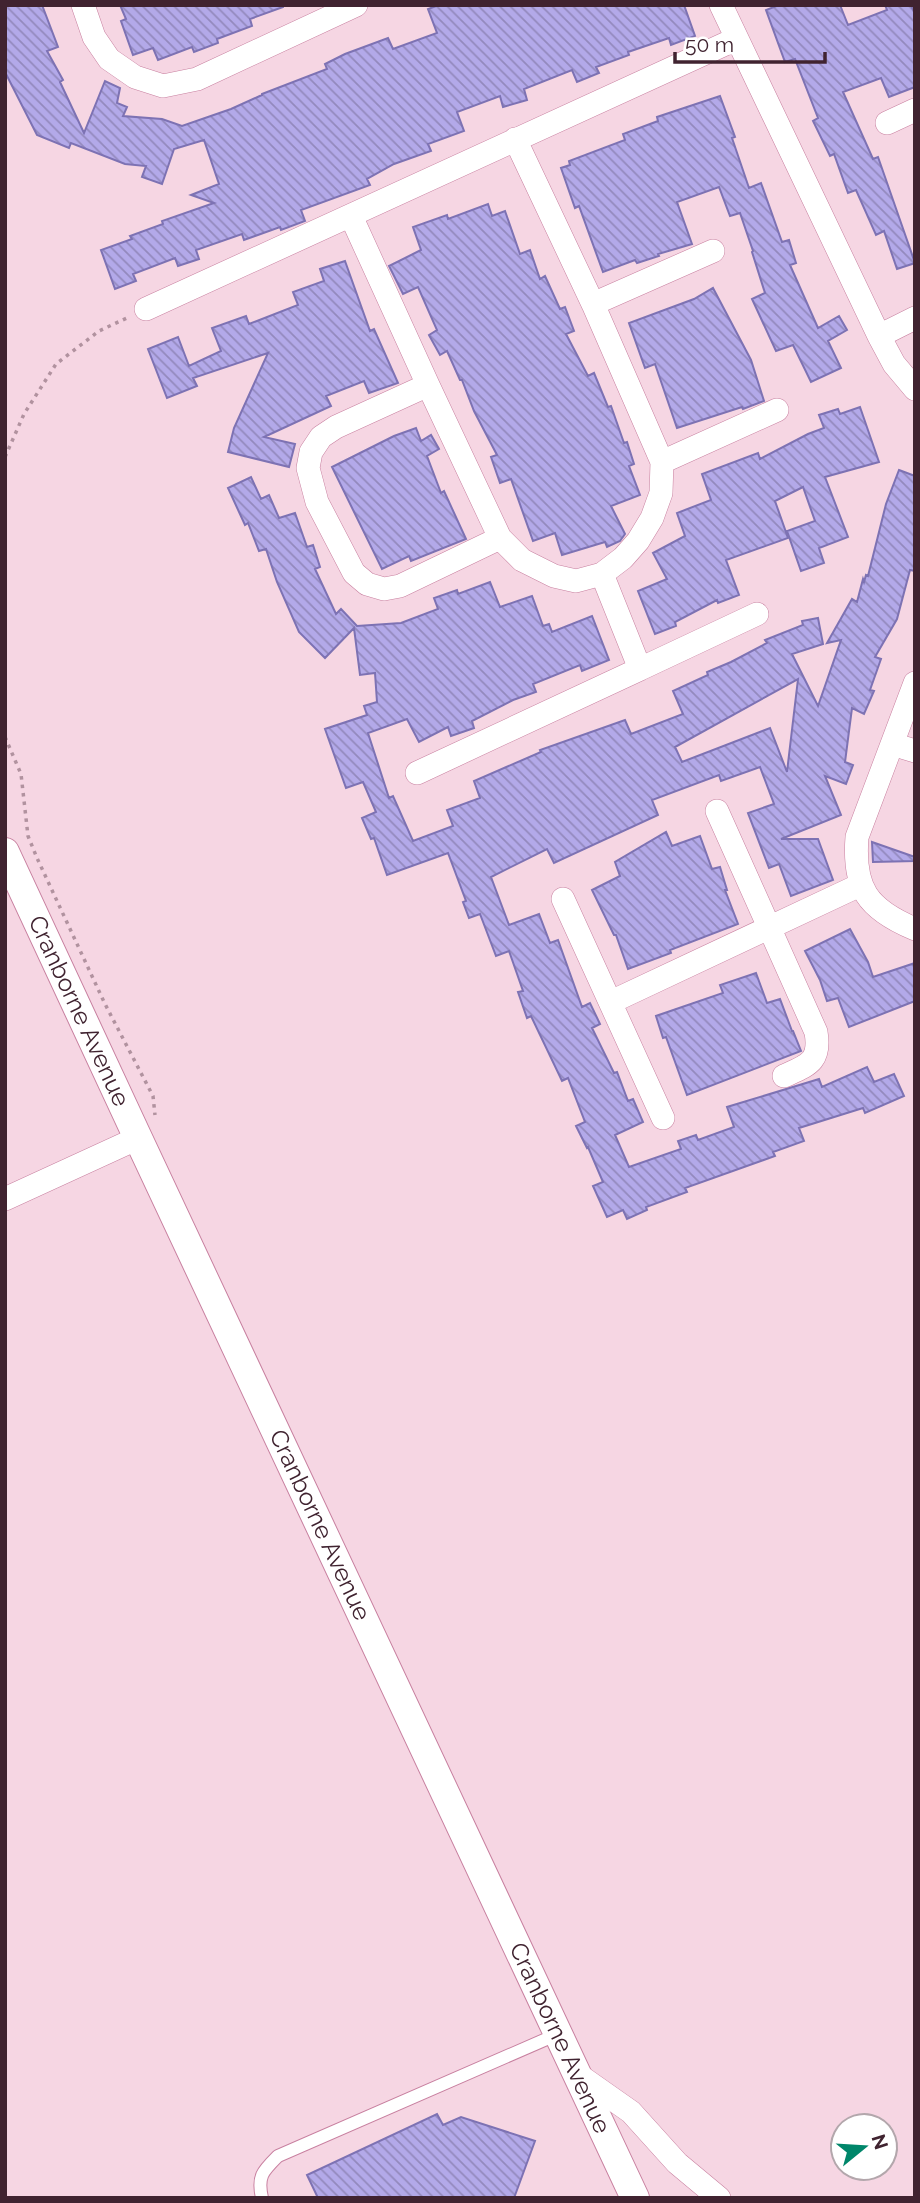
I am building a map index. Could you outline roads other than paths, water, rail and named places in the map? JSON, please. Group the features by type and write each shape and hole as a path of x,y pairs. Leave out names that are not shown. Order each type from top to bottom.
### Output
{"street":[{"path":"83,5 94,37 109,59 135,77 163,86 197,79 356,5"},
{"path":"721,5 879,336 894,364 915,390"},
{"path":"146,309 736,39"},
{"path":"887,123 915,110"},
{"path":"351,216 500,538 522,560 554,576 576,580 601,574 623,558 638,541 652,518 661,493 663,462 593,304 515,139"},
{"path":"593,304 713,251"},
{"path":"879,336 915,318"},
{"path":"428,385 336,427 321,437 311,452 308,468 317,502 354,573 367,584 384,589 400,586 500,538"},
{"path":"663,462 777,410"},
{"path":"601,574 640,670"},
{"path":"417,773 757,614"},
{"path":"915,682 857,837 855,863 860,884 874,904 915,929"},
{"path":"892,744 915,751"},
{"path":"718,811 816,1032 817,1055 809,1064 784,1076"},
{"name":"Cranborne Avenue","path":"5,852 635,2198"},
{"path":"611,1002 860,884"},
{"path":"563,899 663,1118"},
{"path":"5,1199 138,1138"},
{"path":"577,2074 631,2112 677,2163 719,2198"}],"lane":[{"path":"262,2198 258,2183 265,2169 278,2156 558,2034"}]}
